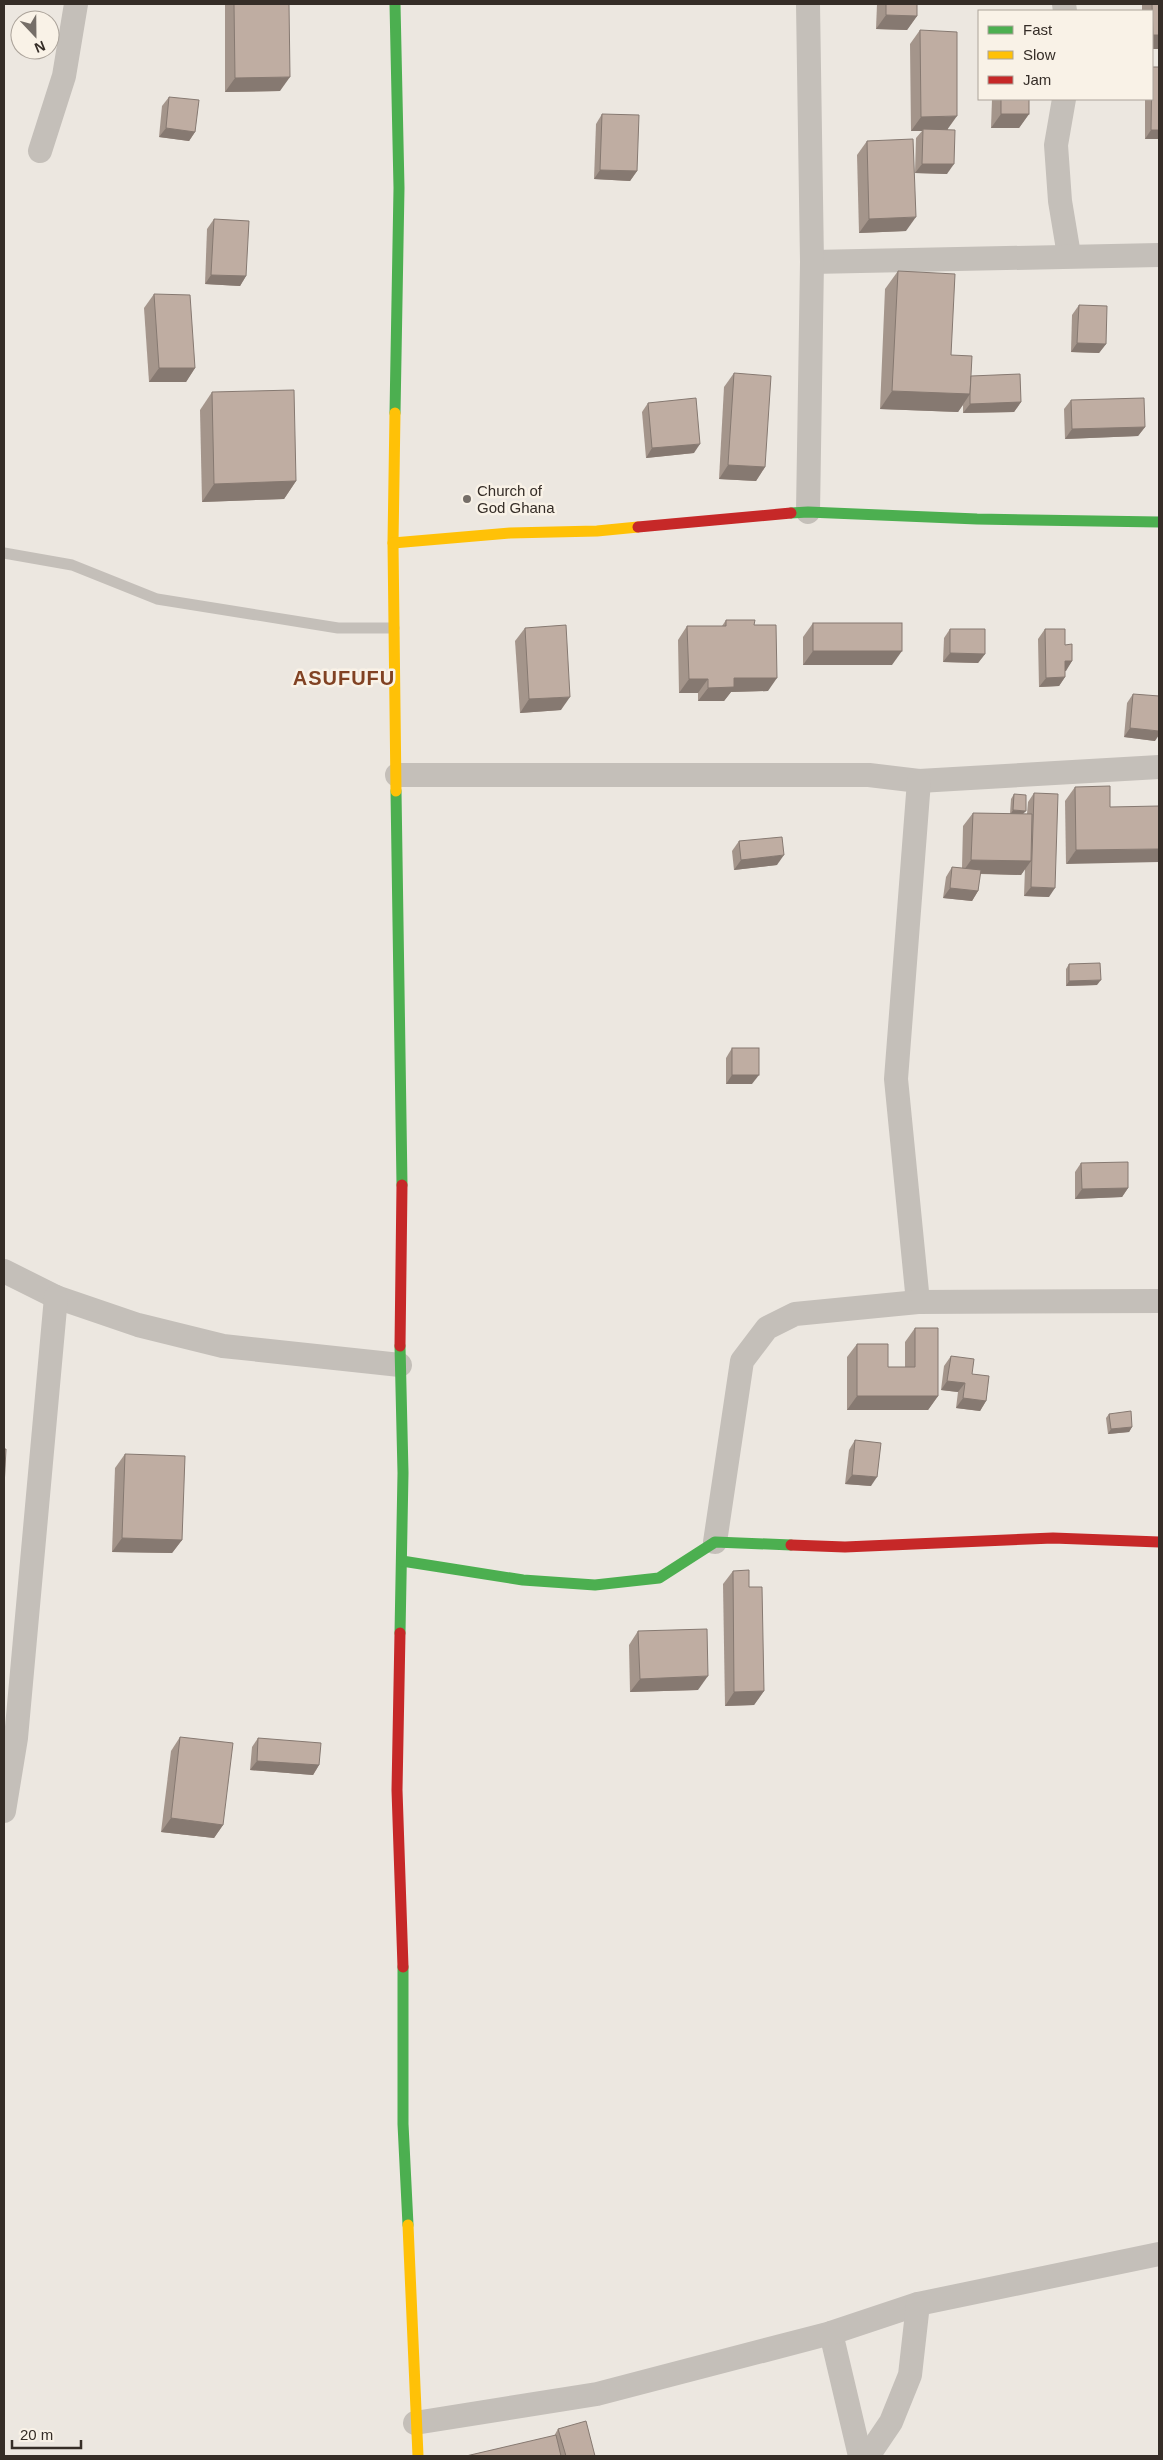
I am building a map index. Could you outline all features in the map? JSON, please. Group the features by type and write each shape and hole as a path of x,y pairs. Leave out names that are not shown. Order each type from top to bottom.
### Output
{"main road":[{"path":"395,4 399,188 394,543 397,901 403,1126 400,1365 403,1474 397,1790 403,1974 403,2124 415,2423 418,2456"},
{"path":"394,543 510,533 596,531 808,512 977,519 1159,522"},
{"path":"402,1561 523,1580 595,1585 659,1578 715,1542 845,1547 1053,1538 1159,1542"}],"street":[{"path":"40,151 64,76 76,4"},
{"path":"808,4 812,262 808,512"},
{"path":"1064,100 1056,145 1060,201 1069,255"},
{"path":"812,262 1069,255 1159,255"},
{"path":"397,775 869,775 919,781 1159,766"},
{"path":"918,1302 896,1079 919,781"},
{"path":"4,1271 56,1297 138,1325 223,1346 400,1365"},
{"path":"4,1811 16,1738 56,1297"},
{"path":"715,1542 742,1361 767,1328 795,1314 918,1302 1159,1301"},
{"path":"415,2423 597,2394 831,2332 918,2304 1159,2254"},
{"path":"868,2456 891,2422 910,2375 918,2304"},
{"path":"831,2332 860,2456"}],"lane":[{"path":"4,553 72,565 157,599 338,628 396,628"}],"building":[{"path":"234,4 289,4 290,77 235,78"},
{"path":"886,4 917,4 917,16 886,15"},
{"path":"1152,4 1159,4 1159,35 1153,35"},
{"path":"920,30 957,32 957,116 921,117"},
{"path":"1153,67 1159,67 1159,130 1151,130"},
{"path":"169,97 199,100 195,132 166,128"},
{"path":"1001,100 1029,100 1029,114 1001,114"},
{"path":"602,114 639,115 637,171 600,170"},
{"path":"923,129 955,130 954,164 922,164"},
{"path":"913,139 916,217 869,219 867,141"},
{"path":"214,219 249,221 246,276 211,275"},
{"path":"898,271 955,274 951,355 972,356 970,394 892,391"},
{"path":"154,294 190,295 195,368 159,368"},
{"path":"1079,305 1107,306 1106,344 1077,343"},
{"path":"734,373 771,376 765,467 728,465"},
{"path":"1020,374 1021,402 970,404 971,376"},
{"path":"294,390 296,481 214,484 212,392"},
{"path":"696,398 700,444 652,448 648,403"},
{"path":"1144,398 1145,427 1072,429 1071,400"},
{"path":"726,620 755,620 754,625 776,625 777,678 734,678 734,687 708,688 708,679 689,679 687,626 726,626"},
{"path":"813,623 902,623 902,651 813,651"},
{"path":"566,625 570,697 529,699 525,628"},
{"path":"950,629 985,629 985,654 950,653"},
{"path":"1045,629 1065,629 1065,645 1072,644 1072,661 1065,661 1065,677 1046,678"},
{"path":"1133,694 1159,696 1159,731 1130,728"},
{"path":"1110,786 1110,807 1159,806 1159,849 1076,850 1075,787"},
{"path":"1034,793 1058,794 1055,888 1031,887"},
{"path":"1014,794 1026,795 1026,811 1013,810"},
{"path":"973,813 1032,814 1031,861 971,860"},
{"path":"782,837 784,855 741,860 739,841"},
{"path":"952,867 981,870 978,891 950,888"},
{"path":"1100,963 1101,980 1069,981 1069,964"},
{"path":"732,1048 759,1048 759,1075 732,1075"},
{"path":"1128,1162 1128,1188 1082,1189 1081,1163"},
{"path":"915,1328 938,1328 938,1396 857,1396 857,1344 888,1344 888,1367 915,1367"},
{"path":"951,1356 974,1359 972,1374 989,1376 986,1401 963,1398 965,1383 947,1381"},
{"path":"1131,1411 1132,1427 1111,1429 1109,1414"},
{"path":"855,1440 881,1443 877,1477 852,1475"},
{"path":"4,1449 6,1449 4,1487"},
{"path":"125,1454 185,1456 182,1540 122,1538"},
{"path":"749,1570 749,1587 762,1587 764,1691 734,1692 733,1571"},
{"path":"707,1629 708,1676 640,1679 638,1631"},
{"path":"180,1737 233,1743 223,1825 171,1818"},
{"path":"258,1738 321,1743 319,1765 257,1761"},
{"path":"586,2421 595,2456 566,2456 558,2429"},
{"path":"556,2435 561,2456 466,2456"}],"traffic: fast":[{"path":"395,4 399,188 395,413"},
{"path":"791,513 1159,522"},
{"path":"396,791 402,1185"},
{"path":"400,1346 403,1473 400,1633"},
{"path":"402,1561 523,1580 595,1585 659,1578 715,1542 791,1545"},
{"path":"403,1967 403,2124 408,2225"}],"traffic: slow":[{"path":"395,413 393,543 396,791"},
{"path":"393,543 510,533 597,531 638,527"},
{"path":"408,2225 418,2456"}],"traffic: jam":[{"path":"638,527 791,513"},
{"path":"400,1346 402,1185"},
{"path":"791,1545 845,1547 1053,1538 1159,1542"},
{"path":"400,1633 397,1790 403,1967"}],"place":[{"name":"Church of God Ghana","path":"467,499"}],"district":[{"name":"ASUFUFU","path":"344,678"}]}
